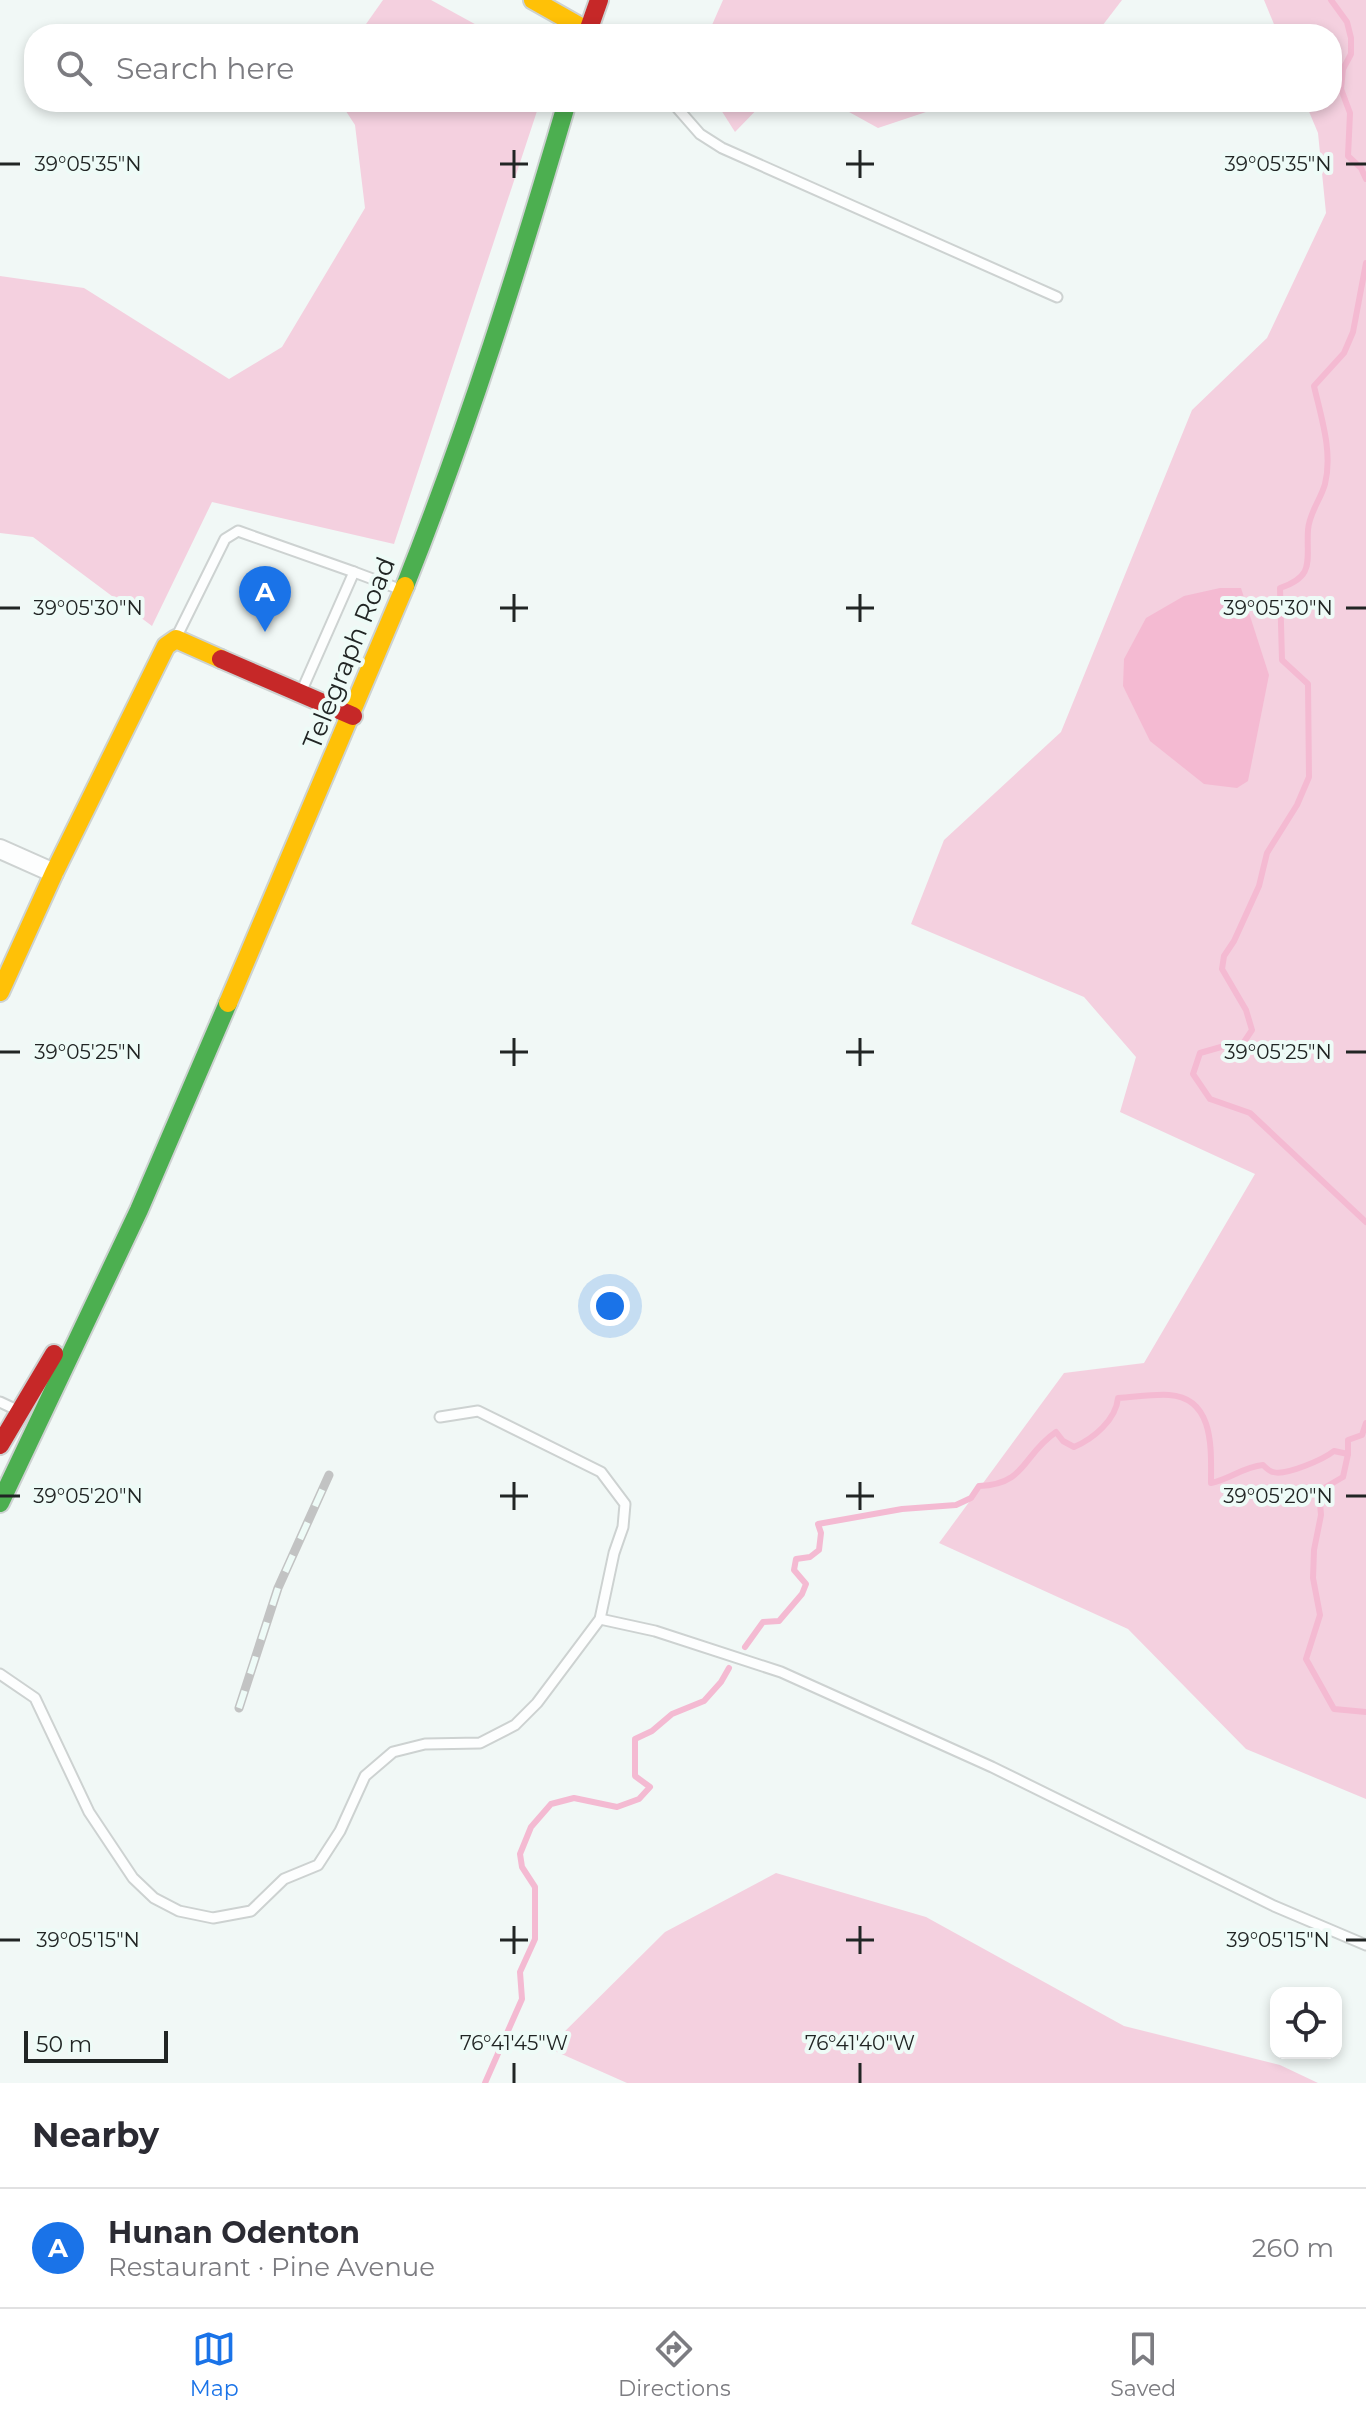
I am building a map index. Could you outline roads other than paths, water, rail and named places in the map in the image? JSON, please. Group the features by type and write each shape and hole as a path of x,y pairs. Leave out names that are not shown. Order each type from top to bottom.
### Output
{"main road":[{"path":"533,0 574,24"},
{"path":"592,24 597,0"},
{"name":"Telegraph Road","path":"0,1503 139,1210 353,716 435,511 517,273 564,112"},
{"path":"0,992 54,873 171,643 353,716"},
{"name":"Telegraph Road","path":"0,1445 139,1210"}],"street":[{"path":"0,849 54,873"}],"lane":[{"path":"681,112 700,134 722,148 1057,297"},
{"path":"171,643 225,539 238,531 403,590"},
{"path":"301,693 354,572"},
{"path":"0,1402 20,1411"},
{"path":"0,1674 35,1698 89,1812 133,1878 154,1898 179,1911 213,1918 251,1911 284,1879 318,1865 340,1831 365,1776 393,1752 425,1744 480,1743 515,1725 537,1703 600,1619 614,1553 623,1527 625,1504 601,1472 478,1411 440,1417"},
{"path":"600,1619 655,1631 781,1672 992,1767 1274,1906 1366,1945"}],"waterway":[{"path":"1331,0 1347,22 1351,38 1351,54 1343,69 1342,79"},
{"path":"1342,92 1350,113 1348,156 1361,168 1366,179"},
{"path":"1366,263 1353,332 1344,353 1314,386 1328,460 1325,484 1309,524 1307,566 1299,578 1280,588 1282,660 1308,684 1309,777 1297,805 1267,853 1259,886 1224,956 1222,969 1246,1010 1252,1030 1242,1045 1200,1053 1193,1074 1210,1099 1250,1113 1366,1222"},
{"path":"745,1647 763,1622 779,1621 802,1594 806,1584 794,1570 796,1559 810,1557 819,1550 821,1533 818,1524 902,1509 956,1505 971,1498 979,1486 995,1484 1015,1474 1056,1432 1063,1441 1074,1447 1089,1439 1113,1414 1118,1398 1169,1395 1184,1398 1195,1405 1203,1415 1210,1441 1211,1483 1256,1466 1263,1465 1279,1473 1287,1472 1334,1451 1348,1454"},
{"path":"1366,1423 1362,1435 1348,1440 1343,1477 1319,1491 1321,1515 1314,1550 1313,1578 1320,1615 1306,1659 1334,1709 1366,1712"},
{"path":"485,2083 522,1999 520,1972 535,1939 535,1887 522,1867 520,1854 531,1827 551,1804 574,1798 617,1807 639,1799 650,1787 635,1776 635,1739 652,1731 672,1714 704,1701 729,1668"}],"railway":[{"path":"239,1708 278,1588 329,1475"}],"place":[{"name":"Hunan Odenton","path":"265,632"}]}
